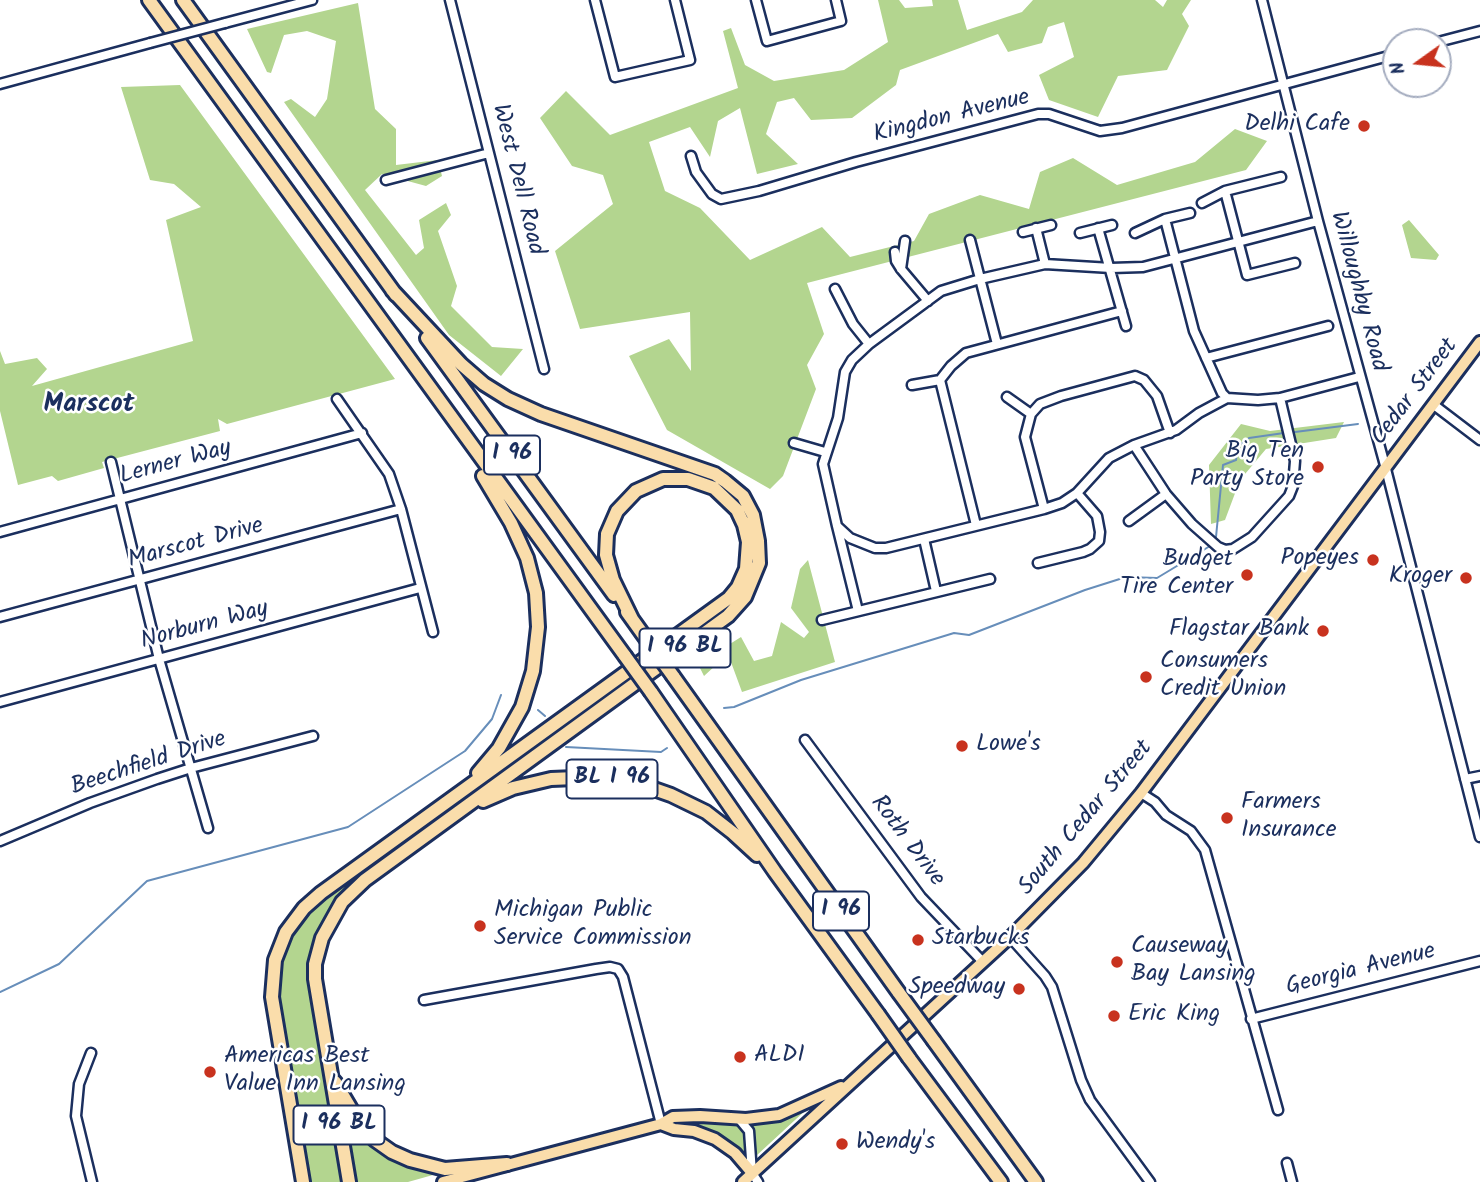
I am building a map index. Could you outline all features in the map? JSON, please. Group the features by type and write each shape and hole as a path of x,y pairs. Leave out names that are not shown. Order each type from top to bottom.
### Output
{"highway":[{"name":"I 96","path":"149,0 625,656 775,872 1001,1182"},
{"name":"I 96","path":"183,0 648,640 1036,1182"},
{"name":"I 96 BL","path":"349,1182 315,979 317,956 325,930 342,902 355,889 431,832 728,616 745,597 759,563 753,515 743,496 725,481 715,474 541,414 508,399 484,384 461,364 392,290"},
{"name":"I 96 BL","path":"407,358 511,523 532,571 537,606 538,638 533,671 514,724 488,762 433,812"},
{"name":"I 96 BL","path":"303,1182 273,1005 272,977 279,947 294,919 310,902 719,607 732,594 747,566 748,539 737,510 714,488 688,479 663,480 636,491 617,511 607,534 606,555 611,574 632,619"},
{"name":"BL I 96","path":"431,832 481,802 513,788 551,779 607,778 653,788 706,812 775,872"},
{"path":"329,1068 353,1115 375,1140 392,1152 410,1160 445,1168 507,1164"}],"main road":[{"name":"Cedar Street","path":"1386,469 1480,342"},
{"name":"South Cedar Street","path":"743,1182 755,1178 853,1082 1010,937 1083,863 1141,793 1386,469"},
{"path":"443,1182 661,1124 673,1117 739,1119 784,1114 853,1082"},
{"path":"661,1124 696,1132 719,1141 735,1153 755,1178"}],"street":[{"path":"0,84 312,0"},
{"name":"West Dell Road","path":"450,0 544,369"},
{"path":"595,0 615,77 690,60 675,0"},
{"path":"756,0 767,41 841,21 836,0"},
{"name":"Willoughby Road","path":"1262,0 1480,837"},
{"path":"1452,39 1480,31"},
{"path":"1284,83 1382,58"},
{"name":"Kingdon Avenue","path":"691,156 696,172 712,194 721,199 759,191 856,162 1038,114 1049,114 1100,131 1122,128 1284,83"},
{"path":"386,180 489,153"},
{"path":"1202,203 1225,191 1281,177"},
{"path":"1225,191 1247,275 1295,263"},
{"path":"1135,233 1166,219 1190,213"},
{"path":"1166,219 1188,310 1206,358 1222,393 1227,398"},
{"path":"858,611 824,474 825,452 838,418 845,372 852,360 869,344 953,286 1045,264 1143,267 1318,221"},
{"path":"1023,232 1051,225"},
{"path":"1080,233 1112,225"},
{"path":"1036,228 1045,264"},
{"path":"1098,228 1126,326"},
{"path":"970,240 997,344"},
{"path":"901,269 905,241"},
{"path":"895,252 901,269 928,301"},
{"path":"835,289 853,324 869,344"},
{"path":"912,385 940,380 966,353 1122,311"},
{"path":"1206,358 1328,326"},
{"path":"1044,509 1026,445 1027,425 1031,414 1040,404 1135,376 1144,380 1157,396 1170,433"},
{"path":"837,526 850,538 875,548 886,548 1044,509 1062,503 1077,493 1109,458 1134,445 1170,433 1227,398 1280,398 1359,377"},
{"path":"940,380 976,525"},
{"path":"1007,397 1031,414"},
{"path":"1134,445 1166,494 1192,524 1218,547 1233,549 1252,537 1289,496 1293,486 1294,461 1280,398"},
{"path":"337,399 389,474 401,509 433,632"},
{"path":"1434,405 1480,440"},
{"name":"Lerner Way","path":"0,532 362,433"},
{"path":"794,443 825,452"},
{"path":"111,462 159,659 208,828"},
{"path":"1038,564 1083,552 1099,541 1097,516 1077,493"},
{"path":"1129,521 1166,494"},
{"name":"Marscot Drive","path":"0,617 401,509"},
{"path":"924,539 936,591"},
{"path":"822,620 990,579"},
{"name":"Norburn Way","path":"0,702 420,588"},
{"name":"Beechfield Drive","path":"0,841 90,803 191,768 313,736"},
{"name":"Roth Drive","path":"805,740 920,897 983,962"},
{"path":"1465,779 1480,776"},
{"path":"1141,793 1155,802 1166,815 1191,831 1205,850 1278,1110"},
{"path":"1010,937 1052,987 1081,1080 1090,1100 1150,1182"},
{"name":"Georgia Avenue","path":"1251,1019 1480,961"},
{"path":"424,1000 596,969 618,969 623,977 661,1124"},
{"path":"91,1054 79,1084 76,1116 92,1182"},
{"path":"739,1119 749,1131 755,1178"},
{"path":"1287,1163 1292,1182"}],"green space":[{"path":"878,0 899,0 905,8 933,6 932,0 958,0 967,30 1022,12 1033,0 1155,0 1163,7 1167,0 1191,0 1182,14 1189,26 1167,70 1118,76 1098,117 1049,100 1039,75 1074,57 1064,22 1048,27 1042,43 1008,52 998,34 900,70 896,85 852,118 811,120 794,98 777,102 766,134 798,164 757,174 740,108 718,121 710,157 690,127 649,142 665,191 700,208 750,260 822,227 850,257 914,241 929,214 980,195 1029,209 1040,172 1073,158 1117,185 1195,162 1235,129 1267,141 1246,170 807,283 824,334 807,365 816,389 783,476 770,489 667,430 629,356 669,339 691,371 690,312 580,329 555,251 613,204 603,175 572,166 540,118 566,91 610,135 738,88 723,31 731,28 745,65 774,81 844,70 888,42"},
{"path":"358,3 375,109 396,129 396,165 438,160 442,176 426,186 382,174 365,190 416,255 424,248 419,220 446,203 451,215 438,231 457,286 451,306 492,347 523,349 501,376 449,335 284,102 291,99 315,117 327,99 336,41 307,31 284,35 271,73 267,72 247,29"},
{"path":"180,85 395,379 227,424 218,419 220,431 102,462 104,468 58,481 52,476 18,485 0,411 0,351 5,364 37,358 47,369 32,386 193,341 166,220 201,207 174,184 150,180 121,87"},
{"path":"1409,220 1439,255 1436,260 1411,258 1402,225"},
{"path":"1344,422 1336,438 1266,449 1240,480 1225,520 1211,524 1209,465 1241,424 1270,431"},
{"path":"808,560 835,662 742,692 728,654 704,676 698,664 741,637 754,661 772,656 781,622 804,638 809,632 791,608 800,569"},
{"path":"422,828 422,832 337,900 320,930 310,983 311,994 343,1182 308,1182 277,997 281,960 296,926 311,908"},
{"path":"343,1107 354,1123 440,1173 408,1182 354,1182"},
{"path":"808,1108 756,1156 752,1123"},
{"path":"695,1119 738,1123 746,1131 748,1160 740,1152 672,1123"}],"waterway":[{"path":"1390,422 1395,423"},
{"path":"1295,432 1358,424"},
{"path":"1216,537 1223,465 1236,460 1238,446 1249,438 1284,433"},
{"path":"724,708 734,707 801,680 954,633 969,635 1126,577 1157,578 1210,546"},
{"path":"0,992 59,964 147,881 348,827 465,751 492,719 501,695"},
{"path":"538,710 545,716"},
{"path":"566,747 661,752 667,748"}],"place":[{"name":"Delhi Cafe","path":"1364,126"},
{"name":"Big Ten Party Store","path":"1318,467"},
{"name":"Popeyes","path":"1373,560"},
{"name":"Budget Tire Center","path":"1247,575"},
{"name":"Kroger","path":"1466,578"},
{"name":"Flagstar Bank","path":"1323,631"},
{"name":"Consumers Credit Union","path":"1146,677"},
{"name":"Lowe's","path":"962,746"},
{"name":"Farmers Insurance","path":"1227,818"},
{"name":"Michigan Public Service Commission","path":"480,926"},
{"name":"Starbucks","path":"918,940"},
{"name":"Causeway Bay Lansing","path":"1117,962"},
{"name":"Speedway","path":"1019,989"},
{"name":"Eric King","path":"1114,1016"},
{"name":"ALDI","path":"740,1057"},
{"name":"Americas Best Value Inn Lansing","path":"210,1072"},
{"name":"Wendy's","path":"842,1144"}],"district":[{"name":"Marscot","path":"89,407"}]}
